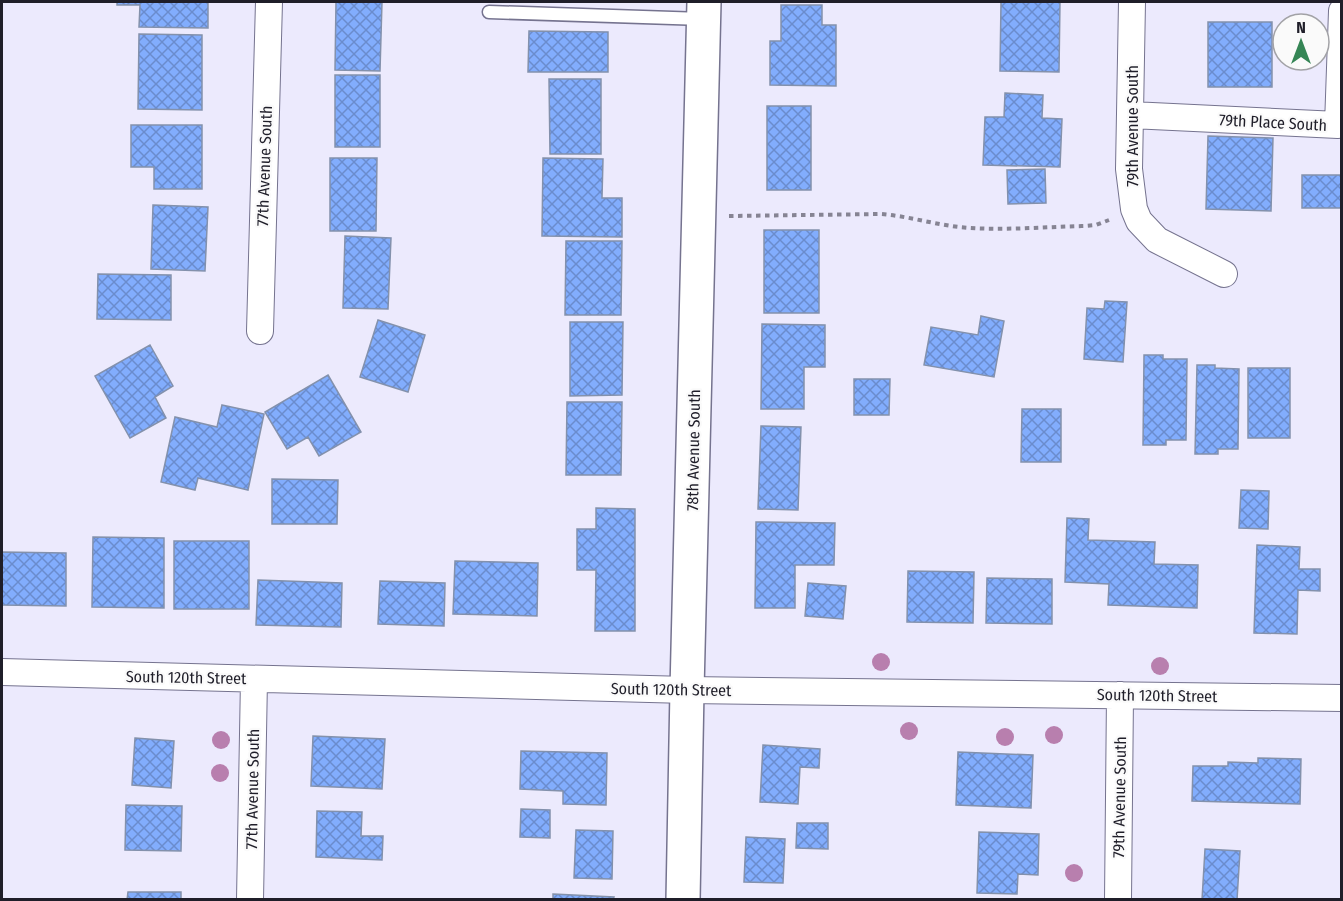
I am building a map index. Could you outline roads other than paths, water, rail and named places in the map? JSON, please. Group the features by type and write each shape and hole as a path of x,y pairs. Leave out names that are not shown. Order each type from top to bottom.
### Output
{"street":[{"name":"77th Avenue South","path":"260,331 269,2"},
{"name":"79th Avenue South","path":"1132,2 1129,169 1134,209 1139,221 1157,240 1224,274"},
{"name":"78th Avenue South","path":"683,900 703,10"},
{"name":"79th Place South","path":"1131,115 1338,125 1341,11"},
{"name":"South 120th Street","path":"2,672 687,690 1341,698"},
{"name":"77th Avenue South","path":"250,900 254,679"},
{"name":"79th Avenue South","path":"1118,900 1120,694"}],"lane":[{"path":"489,12 703,10"}]}
